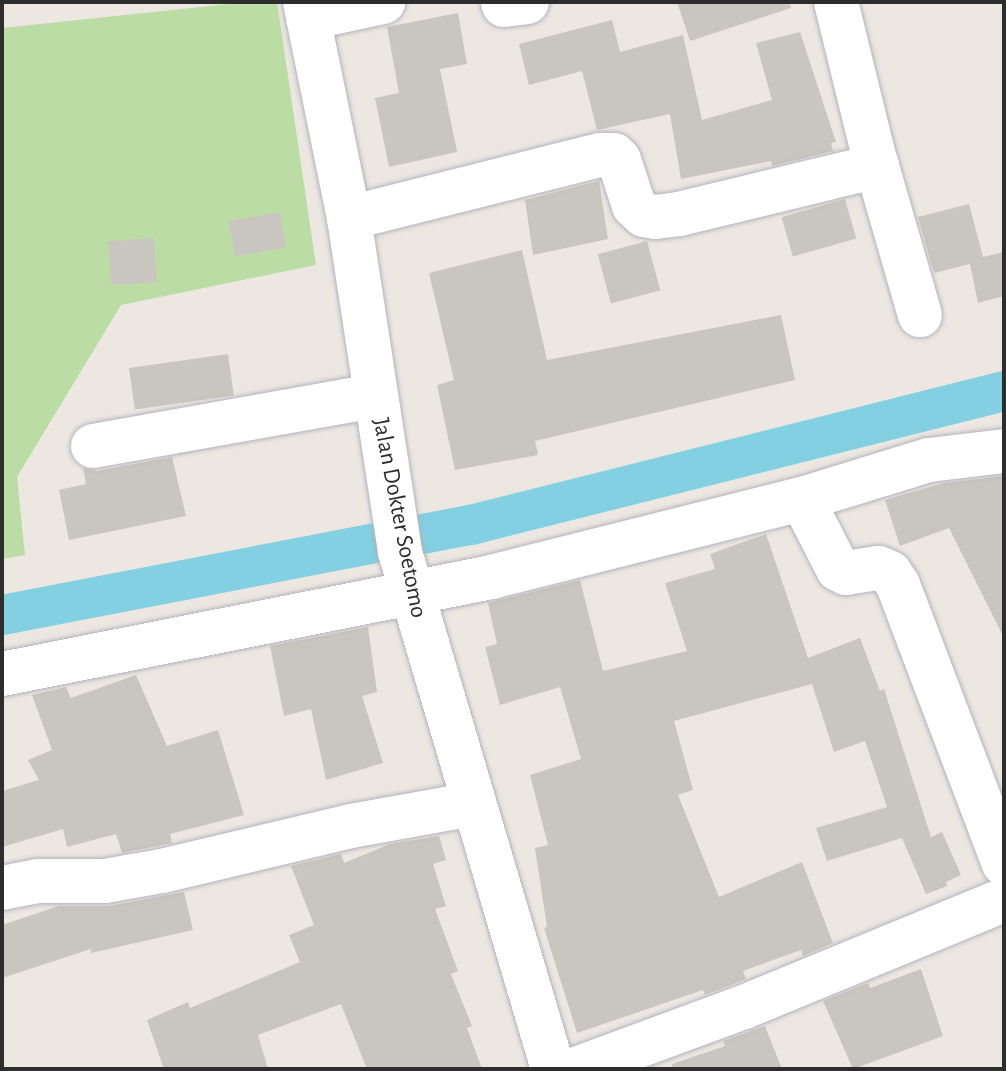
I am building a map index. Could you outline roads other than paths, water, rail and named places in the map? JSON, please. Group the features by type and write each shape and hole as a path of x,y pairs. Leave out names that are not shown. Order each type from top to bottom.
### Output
{"street":[{"path":"307,10 383,2"},
{"path":"503,2 504,5 527,2"},
{"path":"836,2 877,166 920,315"},
{"name":"Jalan Dokter Soetomo","path":"307,10 349,218 383,454 405,571 553,1069"},
{"path":"349,218 600,155 614,155 619,160 634,206 644,215 655,217 679,214 877,166"},
{"path":"93,446 375,396"},
{"path":"2,674 405,571 609,550 802,499 929,460 1004,451"},
{"path":"802,499 838,569 846,573 879,568 890,573 898,585 1004,864"},
{"path":"2,888 38,881 105,881 162,871 351,826 473,804"},
{"path":"576,1069 744,1007 1004,900"}],"waterway":[{"path":"2,615 471,525 1004,391"}]}
